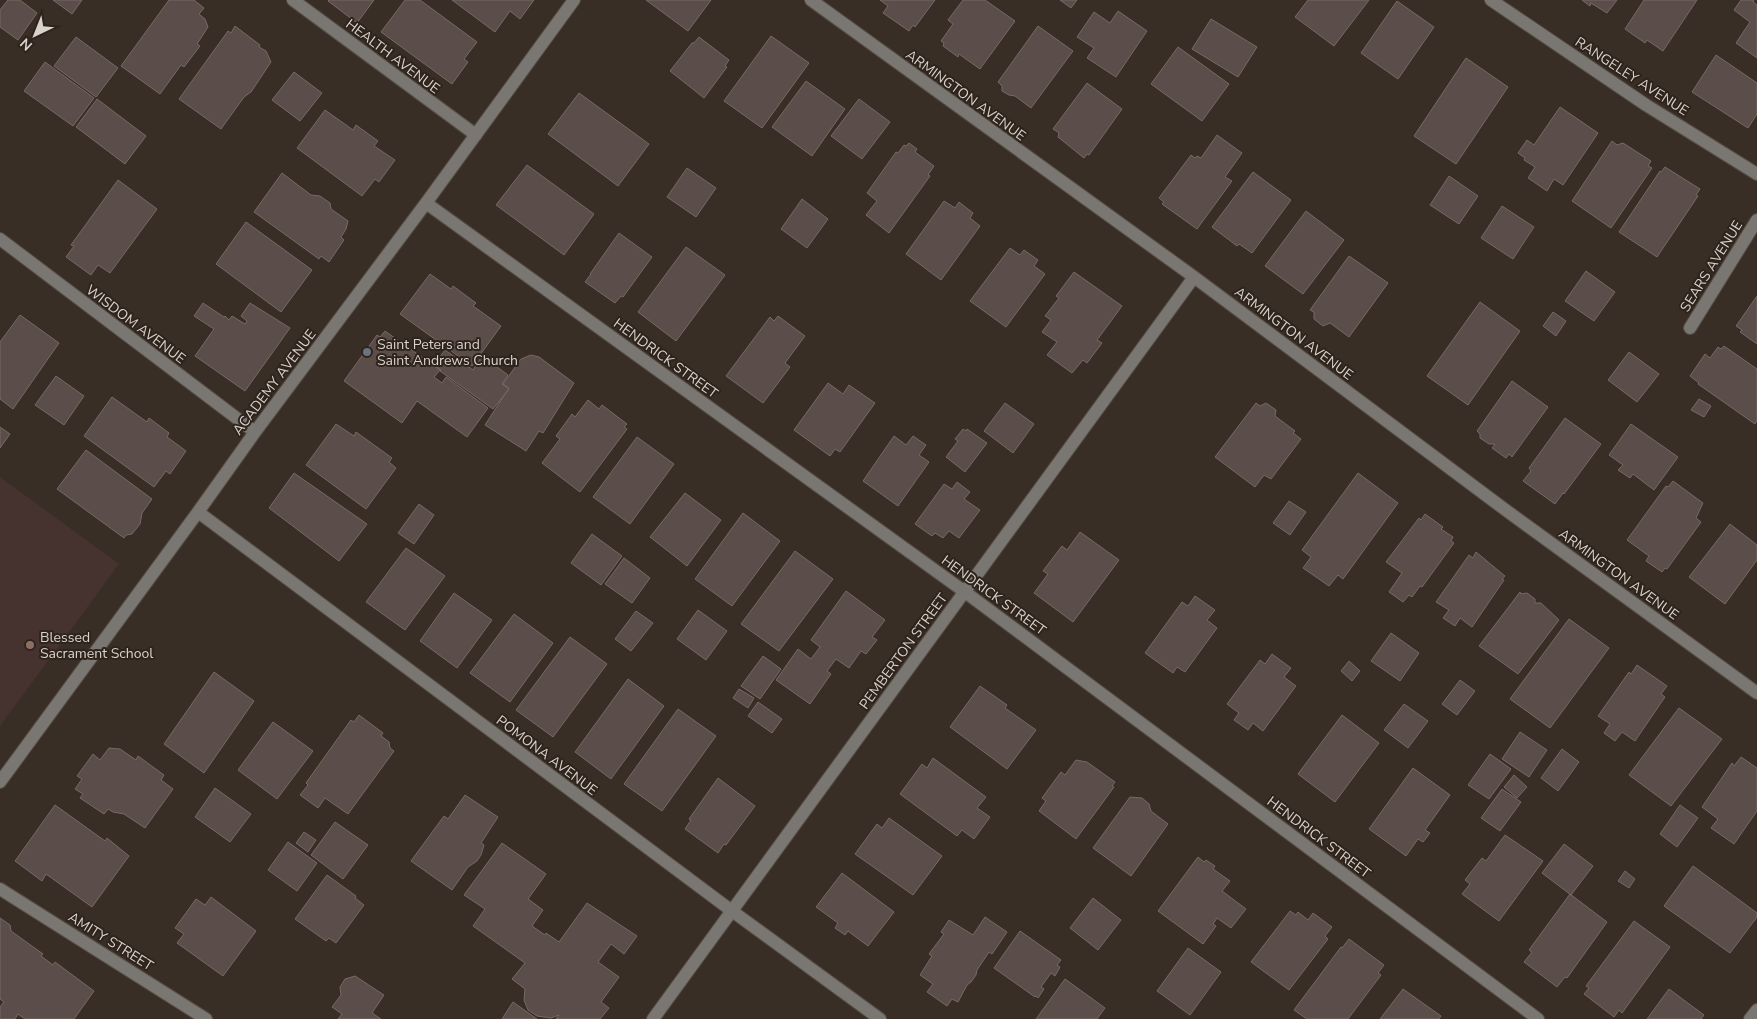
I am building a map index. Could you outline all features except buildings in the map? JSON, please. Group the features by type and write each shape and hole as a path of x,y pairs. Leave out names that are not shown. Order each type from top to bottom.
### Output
{"street":[{"name":"HEALTH AVENUE","path":"293,0 476,135"},
{"name":"ACADEMY AVENUE","path":"0,782 255,432 426,203 574,0"},
{"name":"ARMINGTON AVENUE","path":"811,0 1194,277 1445,465 1757,693"},
{"name":"RANGELEY AVENUE","path":"1491,0 1646,105 1757,174"},
{"name":"HENDRICK STREET","path":"426,203 965,592 1538,1019"},
{"name":"SEARS AVENUE","path":"1690,328 1757,220"},
{"name":"WISDOM AVENUE","path":"0,240 255,432"},
{"name":"PEMBERTON STREET","path":"653,1019 1194,277"},
{"name":"POMONA AVENUE","path":"198,512 732,911 880,1019"},
{"name":"AMITY STREET","path":"0,889 206,1019"},
{"path":"1750,1019 1757,1010"}],"shaded area":[{"name":"Blessed Sacrament School","path":"0,477 119,564 0,726"}],"place":[{"name":"Saint Peters and Saint Andrews Church","path":"367,352"},
{"name":"Blessed Sacrament School","path":"30,645"}]}
